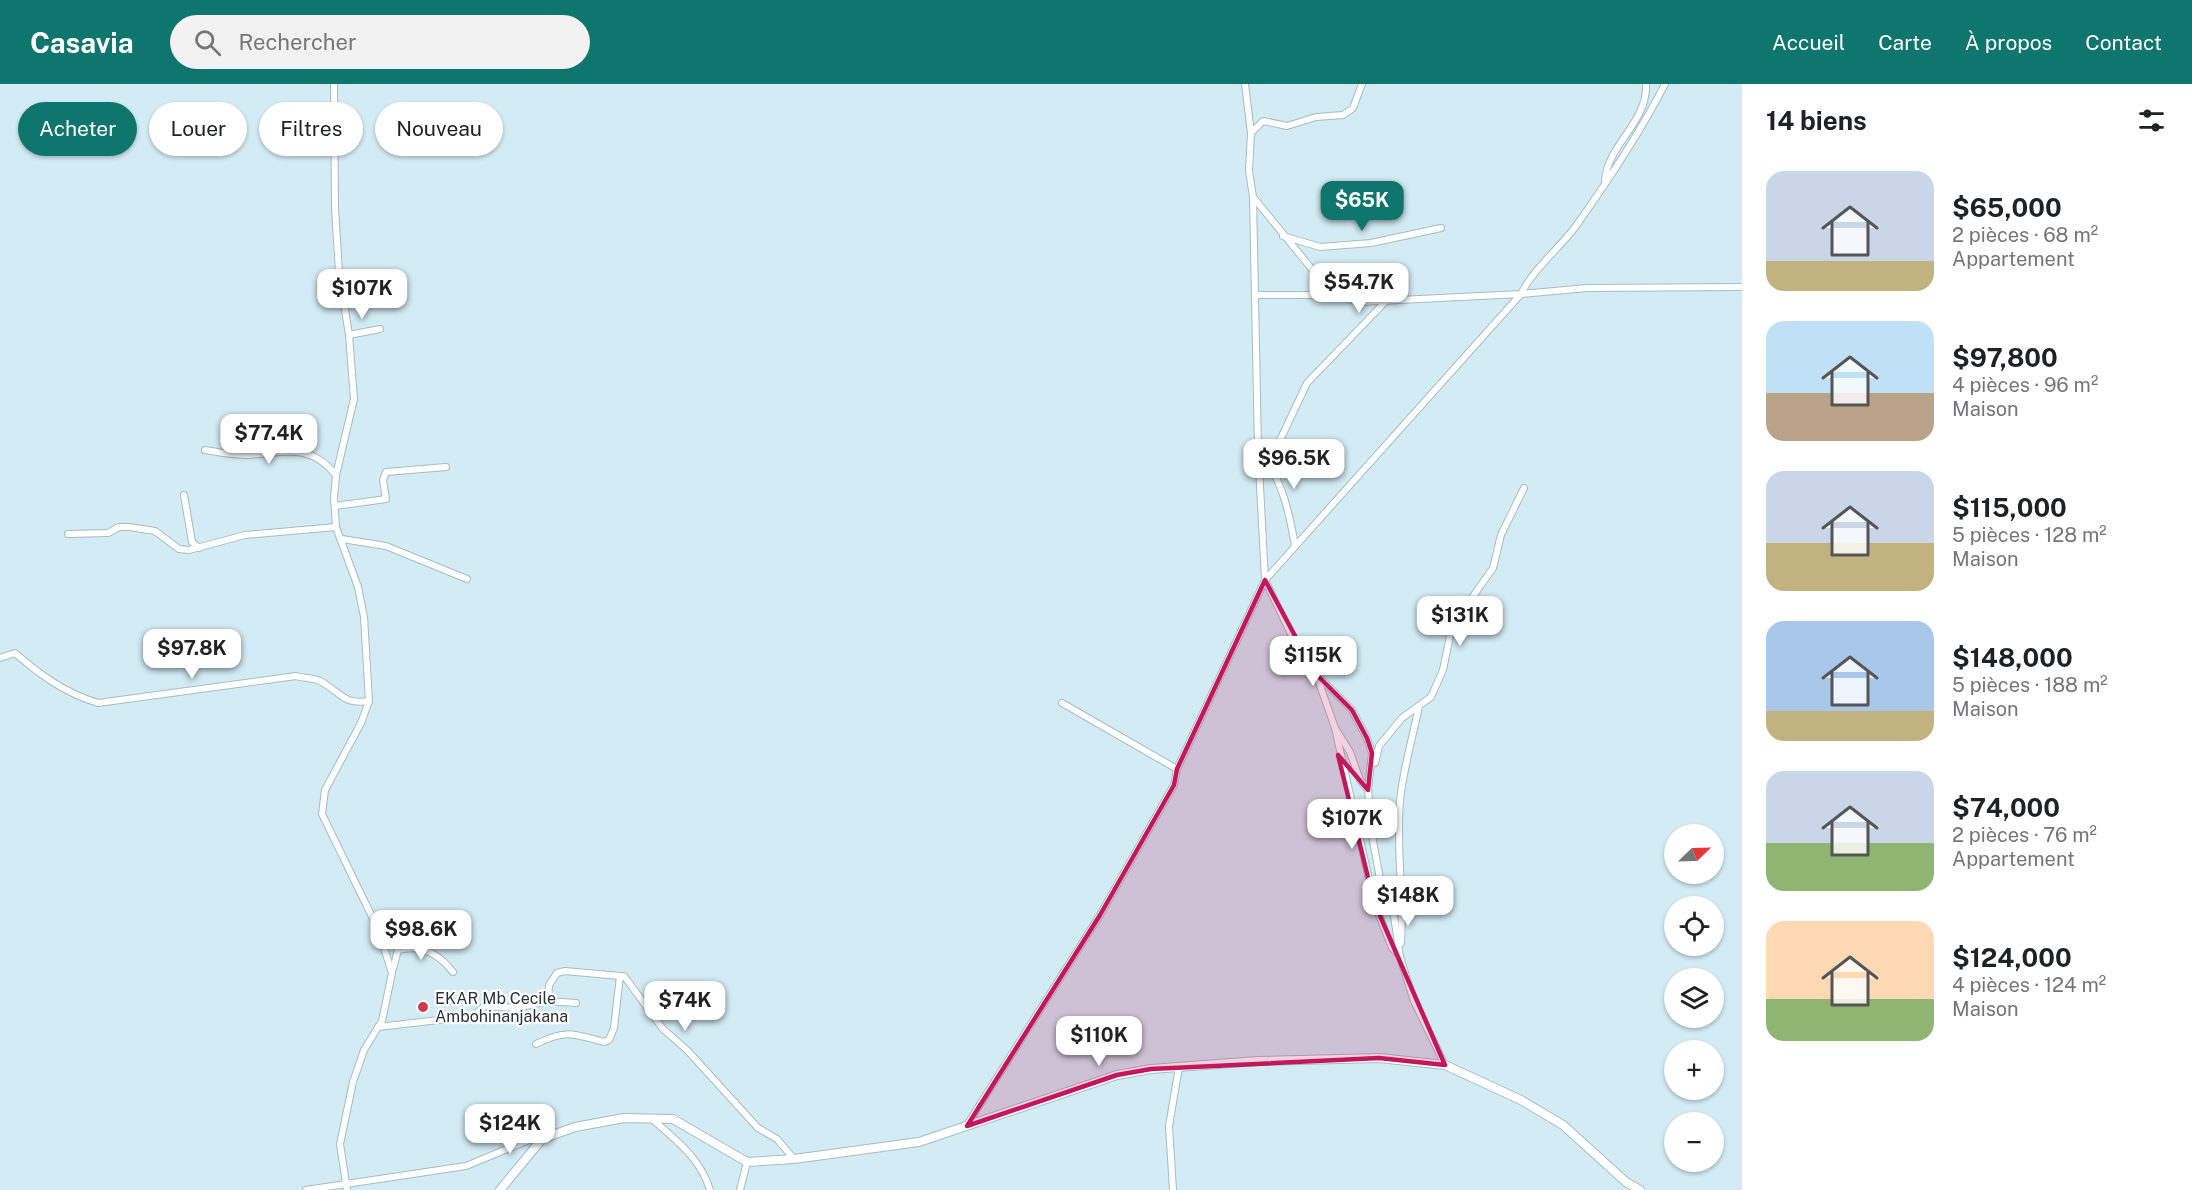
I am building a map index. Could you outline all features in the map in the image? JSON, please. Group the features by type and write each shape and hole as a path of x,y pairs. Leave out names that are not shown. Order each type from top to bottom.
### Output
{"street":[{"path":"334,84 339,272 349,335 354,399 336,475 334,506 336,527 358,587 364,617 369,701 361,723 325,790 322,814 378,929 392,973"},
{"path":"1245,84 1251,133 1249,171 1253,197 1258,448 1265,580 1291,634 1315,673 1335,728 1374,902 1392,948 1400,957"},
{"path":"1251,133 1263,121 1287,126 1316,117 1343,115 1353,108 1362,84"},
{"path":"1605,182 1606,165 1641,113 1647,93 1646,84"},
{"path":"967,1126 1100,915 1174,785 1177,769 1265,580 1521,294 1527,283 1575,227 1647,119 1665,84"},
{"path":"1253,197 1333,295"},
{"path":"1283,236 1320,247 1371,243 1441,228"},
{"path":"1255,295 1333,295 1359,302 1521,294 1587,288 1742,287"},
{"path":"1267,460 1282,436 1307,383 1387,300"},
{"path":"349,335 380,329"},
{"path":"1258,448 1267,460 1289,509 1294,546"},
{"path":"205,450 243,455 303,452 323,459 336,475"},
{"path":"334,506 386,499 383,480 386,472 446,467"},
{"path":"1368,790 1378,746 1402,718 1431,697 1443,670 1452,626 1493,568 1501,535 1524,488"},
{"path":"184,495 192,542 199,548"},
{"path":"68,534 108,533 119,527 129,527 155,531 179,549 199,548 244,535 324,530 336,527"},
{"path":"342,539 386,546 467,579"},
{"path":"0,658 15,653 45,679 83,699 98,703 296,676 319,680 342,698 355,703 369,701"},
{"path":"1315,673 1352,710 1372,753 1368,790 1372,841 1381,884 1393,909 1400,957 1414,1001 1445,1065"},
{"path":"1062,703 1177,769"},
{"path":"1400,957 1404,905 1398,851 1400,799 1419,706"},
{"path":"1335,728 1350,752 1360,780 1368,790"},
{"path":"347,1190 340,1144 353,1082 364,1050 382,1021 394,956 398,950 406,948 426,949 440,958 453,972"},
{"path":"548,1001 549,985 556,973 565,971 624,976 663,1029 687,1050 758,1128 777,1139 794,1159"},
{"path":"536,1044 554,1035 580,1034 604,1042 609,1040 614,1028 620,976"},
{"path":"378,1027 473,1016 485,1006 517,1008 548,1001 576,1003"},
{"path":"306,1190 346,1182 399,1178 466,1166 530,1140 542,1139 575,1127 624,1118 673,1119 747,1162 794,1159 919,1142 1117,1075 1179,1067 1258,1061 1379,1058 1445,1065 1521,1100 1563,1125 1625,1186 1640,1190"},
{"path":"1173,1190 1169,1126 1179,1067"},
{"path":"652,1119 684,1147 699,1165 710,1190"},
{"path":"500,1190 542,1139"},
{"path":"740,1190 747,1162"}],"highlighted area":[{"path":"1265,580 1315,673 1352,710 1367,738 1372,753 1368,790 1338,755 1374,902 1445,1065 1379,1058 1151,1069 1117,1075 967,1126 1100,915 1174,785 1177,769"}],"place":[{"name":"EKAR Mb Cecile Ambohinanjakana","path":"423,1007"}]}
